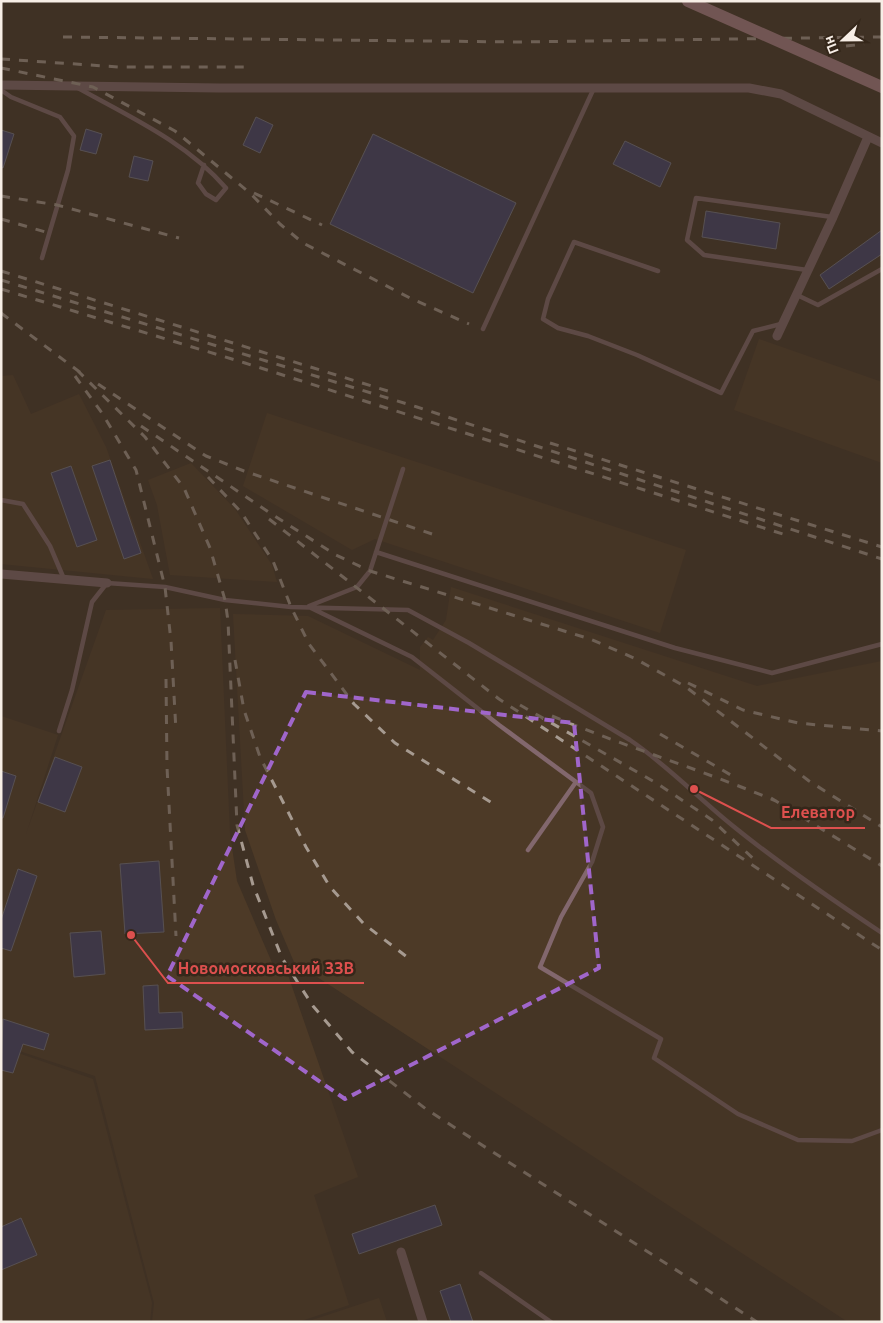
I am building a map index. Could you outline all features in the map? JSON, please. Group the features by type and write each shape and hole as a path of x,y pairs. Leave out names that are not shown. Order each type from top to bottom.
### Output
{"main road":[{"path":"688,1 882,87"}],"street":[{"path":"1,85 77,87 749,88 781,94 882,143"},
{"path":"777,336 833,218 868,137"},
{"path":"1,574 107,583"},
{"path":"401,1252 423,1322"}],"lane":[{"path":"77,87 147,125 191,154 204,165 226,188 216,200 206,194 198,183 204,165"},
{"path":"483,329 594,88"},
{"path":"1,90 11,97 60,117 74,136 68,170 42,258"},
{"path":"808,270 704,255 687,240 696,198 833,218"},
{"path":"658,271 574,242 548,299 543,319 558,328 588,336 637,354 721,393 753,331 783,324"},
{"path":"797,295 818,305 882,269"},
{"path":"308,606 357,587 370,571 403,469"},
{"path":"1,500 23,504 50,546 65,580"},
{"path":"376,552 675,648 772,673 882,644"},
{"path":"59,731 72,690 92,602 107,583 165,586 225,600 291,607 408,610 469,643 644,749 732,825 804,881 882,933"},
{"path":"308,606 412,657 591,793 603,827 592,862 561,916 540,968 661,1039 654,1058 738,1114 798,1140 852,1141 882,1130"},
{"path":"528,850 576,782"},
{"path":"481,1273 551,1322"}],"highlighted area":[{"path":"306,692 574,723 599,968 345,1099 167,976"}],"shaded area":[{"path":"759,339 882,382 882,463 734,410"},
{"path":"13,375 31,414 79,394 106,447 153,579 1,564 1,376"},
{"path":"267,413 686,550 660,633 375,539 352,550 243,486"},
{"path":"191,463 235,509 272,565 277,582 170,575 157,505 148,480"},
{"path":"451,587 757,686 882,661 882,1322 848,1322 294,962 276,920 245,830 233,614 308,616 420,670 420,647 428,637 433,640 446,620"},
{"path":"220,608 230,834 237,881 273,965 288,975 358,1177 314,1195 349,1305 298,1322 152,1322 154,1303 95,1076 1,1045 1,716 58,735 26,834 106,610"},
{"path":"1,1047 93,1079 152,1303 150,1322 1,1322"},
{"path":"379,1298 387,1322 306,1322"}],"building":[{"path":"256,117 273,125 260,153 243,145"},
{"path":"86,129 102,134 96,154 80,150"},
{"path":"1,130 14,134 3,168 1,167"},
{"path":"373,134 516,203 473,293 330,224"},
{"path":"625,141 671,163 660,187 613,164"},
{"path":"134,156 153,161 148,181 129,177"},
{"path":"706,211 780,223 776,249 702,237"},
{"path":"882,230 882,254 829,289 820,275"},
{"path":"110,460 141,553 124,559 92,466"},
{"path":"71,466 97,540 77,547 51,473"},
{"path":"55,757 82,767 65,812 38,802"},
{"path":"1,771 16,776 3,818 1,818"},
{"path":"159,861 164,932 125,934 120,864"},
{"path":"18,869 37,876 11,951 1,948 1,920"},
{"path":"101,931 105,974 74,977 70,933"},
{"path":"158,985 159,1013 182,1012 183,1028 145,1030 143,986"},
{"path":"3,1019 49,1034 44,1050 23,1044 13,1073 1,1070"},
{"path":"435,1205 442,1225 359,1254 352,1234"},
{"path":"21,1218 37,1255 1,1270 1,1227"},
{"path":"460,1284 473,1322 451,1322 440,1291"}],"railway":[{"path":"63,37 516,42 882,37"},
{"path":"846,46 864,44"},
{"path":"1,59 119,67 244,67"},
{"path":"1,68 93,87 175,131 251,194 280,224 303,243 412,299 469,324"},
{"path":"254,193 322,225"},
{"path":"1,196 57,205 179,238"},
{"path":"1,219 49,233"},
{"path":"1,271 391,392"},
{"path":"1,280 417,407 882,559"},
{"path":"1,289 245,363 789,536"},
{"path":"1,313 81,373"},
{"path":"77,370 145,437 184,488 210,548 225,600 228,621 237,825 253,885 282,958 313,1006 352,1052 426,1109 757,1322"},
{"path":"75,376 102,413 136,470 165,587 171,641 176,731"},
{"path":"98,384 206,456 244,471 432,534"},
{"path":"141,426 336,555 370,571 590,639 634,658 686,687 809,781 882,827"},
{"path":"550,443 882,547"},
{"path":"208,477 241,512 273,561 291,607 309,644 354,704 395,743 492,803"},
{"path":"269,519 499,699 882,950"},
{"path":"235,660 244,710 260,757 306,847 330,887 364,924 407,957"},
{"path":"166,679 167,767 176,936"},
{"path":"688,683 743,710 798,723 882,731"},
{"path":"520,705 658,784 712,820 758,863"},
{"path":"552,716 776,801"},
{"path":"660,734 736,778"},
{"path":"771,798 882,866"}],"place":[{"name":"Елеватор","path":"694,789"},
{"name":"Новомосковський ЗЗВ","path":"131,935"}]}
